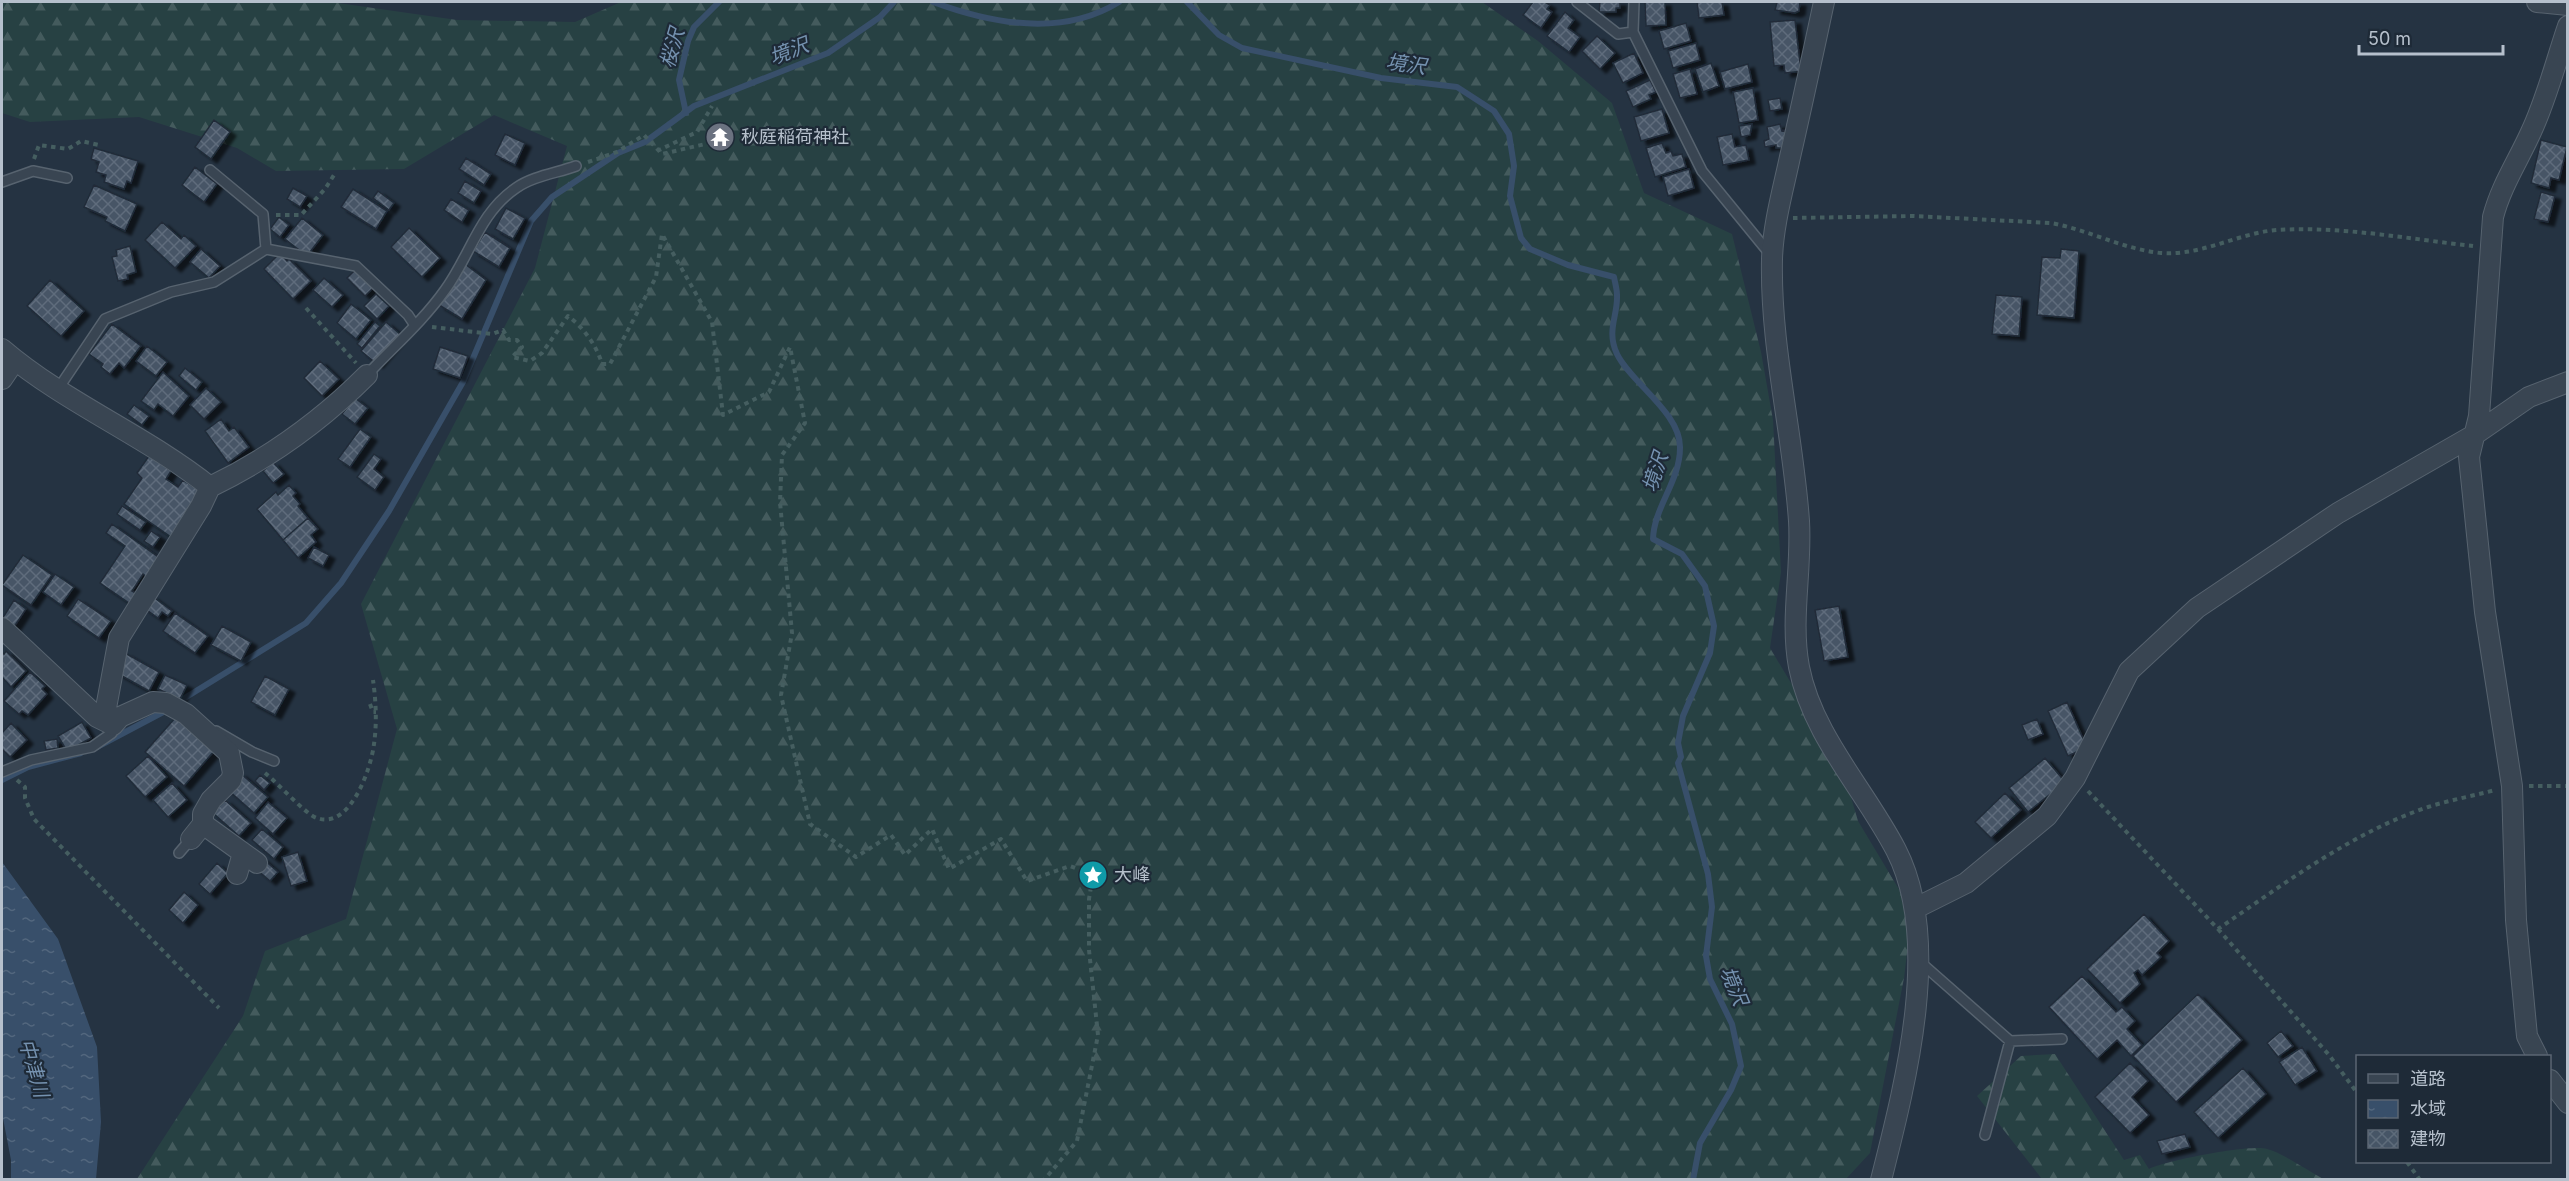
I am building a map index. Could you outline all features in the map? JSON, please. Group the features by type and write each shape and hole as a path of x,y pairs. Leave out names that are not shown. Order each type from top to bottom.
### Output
{"street":[{"path":"1824,2 1778,215 1772,257 1773,303 1799,522 1795,618 1800,671 1820,724 1896,850 1908,879 1916,908 1918,959 1912,1037 1895,1124 1881,1179"},
{"path":"2537,2 2568,5"},
{"path":"2536,1055 2527,1036 2519,955 2512,786 2485,612 2469,458 2479,416 2490,248 2499,193 2531,132 2568,26"},
{"path":"2,379 8,355 58,389 136,436 210,487"},
{"path":"113,725 106,708 119,638 201,506 210,487 278,450 305,431 367,375"},
{"path":"1916,908 1966,883 2047,816 2075,778 2129,671 2197,608 2338,513 2474,435 2529,397 2568,382"},
{"path":"2,628 97,717 113,725"},
{"path":"113,725 120,717 153,702 166,702 186,714 229,753 233,773 231,780 207,806 191,839 250,858 237,874"},
{"path":"2551,1081 2568,1103"}],"lane":[{"path":"1577,2 1618,34 1633,32"},
{"path":"1634,2 1633,32 1702,171 1772,257"},
{"path":"367,375 444,292 460,269 474,234 514,189 528,181 576,166"},
{"path":"210,170 265,218 266,249"},
{"path":"2,182 29,172 67,178"},
{"path":"58,389 105,319 171,292 214,282 266,249 356,266 414,324"},
{"path":"4,771 32,760 92,747 112,733 113,725"},
{"path":"209,734 216,731 252,752 274,761"},
{"path":"1918,959 2010,1041 2062,1039"},
{"path":"1985,1135 2010,1041"}],"path":[{"path":"657,151 698,132 712,106"},
{"path":"576,166 617,152 645,135 657,151 669,154 714,142"},
{"path":"29,172 39,145 68,149 81,141 99,145"},
{"path":"265,218 273,215 301,215 325,189 334,175"},
{"path":"1778,215 1798,219 1852,215 1912,216 2051,224 2073,227 2125,246 2163,253 2193,252 2274,231 2300,230 2338,231 2490,248"},
{"path":"425,326 492,334 503,330 509,340 517,340 522,347 512,357 530,361 542,353 568,316 582,327 588,341 598,349 602,364 610,364 656,277 662,234 712,322 723,415 769,392 790,347 806,423 782,455 780,502 792,633 781,695 810,824 856,857 891,835 905,855 932,829 949,869 1000,838 1027,881 1070,866 1093,875 1089,899 1089,950 1098,1035 1077,1141 1044,1179"},
{"path":"306,308 367,375"},
{"path":"261,770 314,818 326,820 340,817 350,807 361,784 374,746 376,712 374,680"},
{"path":"370,704 373,712 376,712"},
{"path":"4,771 25,787 25,798 34,819 219,1008"},
{"path":"2075,778 2218,929 2329,1055 2356,1091"},
{"path":"2218,929 2313,864 2360,837 2428,807 2512,786 2568,786"},
{"path":"2408,1163 2420,1179"}],"green space":[{"path":"2,2 331,2 457,20 575,22 621,2 1482,2 1538,41 1612,103 1644,193 1732,234 1761,352 1773,420 1781,572 1770,648 1843,770 1858,821 1912,911 1904,978 1870,1153 1845,1180 137,1179 243,1016 265,951 346,919 397,729 361,604 535,268 567,146 494,115 404,169 276,171 237,148 139,117 30,122 2,113"},
{"path":"2055,1054 2124,1160 2140,1155 2149,1169 2208,1154 2258,1148 2280,1154 2324,1179 2042,1179 1977,1096 2021,1056"}],"water":[{"name":"中津川","path":"2,862 58,939 97,1047 101,1122 96,1179 11,1179 11,1160 2,1113"}],"building":[{"path":"1533,2 1545,2 1550,5 1547,9 1552,12 1541,28 1523,15"},
{"path":"1600,2 1620,2 1620,8 1616,8 1616,12 1599,12"},
{"path":"1645,2 1665,2 1666,25 1646,26"},
{"path":"1697,2 1722,2 1724,15 1699,18"},
{"path":"1777,2 1800,2 1799,11 1795,13 1775,10"},
{"path":"1565,12 1574,20 1568,28 1580,37 1569,52 1547,36"},
{"path":"1795,20 1800,63 1803,63 1804,71 1785,73 1784,65 1774,66 1770,22"},
{"path":"1686,23 1691,41 1664,49 1659,31"},
{"path":"1597,36 1615,53 1600,69 1582,51"},
{"path":"1696,43 1700,60 1673,68 1668,51"},
{"path":"1634,53 1643,73 1623,83 1613,63"},
{"path":"1711,63 1719,86 1703,92 1695,69"},
{"path":"1748,64 1752,82 1725,89 1720,72"},
{"path":"1690,69 1697,94 1680,98 1673,74"},
{"path":"1650,80 1656,92 1649,95 1651,99 1633,107 1626,91"},
{"path":"1753,88 1758,120 1739,123 1733,92"},
{"path":"1780,98 1782,109 1770,111 1768,100"},
{"path":"1662,109 1669,133 1641,141 1634,117"},
{"path":"214,120 230,132 211,159 195,147"},
{"path":"1752,124 1750,135 1741,137 1739,126"},
{"path":"1780,124 1782,131 1786,130 1782,148 1776,148 1776,145 1765,147 1764,141 1769,139 1767,127"},
{"path":"505,134 525,143 515,165 495,155"},
{"path":"1732,134 1735,147 1746,145 1749,160 1723,165 1717,137"},
{"path":"2541,140 2567,147 2559,180 2551,178 2549,188 2531,183"},
{"path":"1662,143 1666,153 1671,151 1673,156 1682,154 1686,167 1655,177 1646,148"},
{"path":"94,148 138,161 131,183 127,181 124,189 104,182 106,175 96,172 99,162 91,159"},
{"path":"466,158 491,174 484,185 459,169"},
{"path":"195,167 217,184 204,202 182,185"},
{"path":"1689,169 1694,188 1668,196 1663,177"},
{"path":"465,181 481,191 474,203 458,193"},
{"path":"94,185 137,204 125,231 105,221 107,217 84,207"},
{"path":"293,188 307,196 300,207 287,199"},
{"path":"353,189 387,211 376,229 341,207"},
{"path":"378,191 394,203 389,210 373,198"},
{"path":"2541,192 2555,196 2548,222 2534,219"},
{"path":"451,199 469,210 462,222 444,210"},
{"path":"506,208 525,218 513,239 495,229"},
{"path":"279,217 289,225 280,237 270,229"},
{"path":"302,218 323,235 307,256 285,239"},
{"path":"162,222 181,239 184,235 196,246 175,268 145,240"},
{"path":"409,228 440,258 422,277 391,247"},
{"path":"485,232 510,248 499,267 473,251"},
{"path":"130,246 136,272 127,275 128,279 118,281 112,257 117,256 116,250"},
{"path":"201,249 220,266 209,278 190,262"},
{"path":"2061,249 2079,251 2074,318 2037,315 2042,257 2060,258"},
{"path":"280,253 311,281 293,299 264,269"},
{"path":"465,264 486,280 462,319 439,305"},
{"path":"357,268 375,286 365,296 347,278"},
{"path":"324,278 343,295 332,307 313,290"},
{"path":"50,280 84,311 61,336 27,306"},
{"path":"376,294 389,306 377,319 364,306"},
{"path":"1996,295 2022,297 2019,336 1992,334"},
{"path":"351,304 371,320 356,339 337,323"},
{"path":"375,322 380,326 362,348 357,344"},
{"path":"386,322 401,335 377,364 361,351"},
{"path":"112,324 141,346 124,368 119,363 110,374 101,367 103,364 89,354"},
{"path":"147,346 167,362 156,376 136,361"},
{"path":"440,347 468,356 460,378 433,369"},
{"path":"320,361 339,379 322,396 304,378"},
{"path":"185,368 202,382 196,390 179,376"},
{"path":"163,372 189,396 173,416 158,404 154,410 141,401"},
{"path":"206,388 221,402 204,419 190,405"},
{"path":"355,398 368,408 355,424 342,414"},
{"path":"134,405 149,416 142,425 127,414"},
{"path":"221,419 229,431 234,427 249,447 228,463 205,431"},
{"path":"360,429 371,437 350,467 338,459"},
{"path":"374,454 381,459 374,469 384,477 375,490 357,477"},
{"path":"149,456 171,471 166,479 178,487 183,480 202,492 171,537 124,504 142,478 137,473"},
{"path":"273,462 284,474 273,483 263,471"},
{"path":"289,485 296,493 293,496 300,504 298,506 308,518 283,540 257,509 276,492 278,495"},
{"path":"122,506 146,522 140,530 117,514"},
{"path":"308,518 318,529 311,535 316,542 298,558 283,540"},
{"path":"112,524 161,559 149,578 143,574 132,591 139,595 132,605 100,583 125,546 106,533"},
{"path":"151,531 160,537 153,547 144,541"},
{"path":"314,547 329,555 323,566 308,558"},
{"path":"23,555 52,575 31,605 2,585"},
{"path":"55,574 74,587 61,605 43,592"},
{"path":"152,596 172,611 168,616 162,612 158,618 144,608"},
{"path":"78,599 111,621 99,638 67,616"},
{"path":"14,600 26,609 14,627 2,619"},
{"path":"1839,606 1848,657 1824,661 1815,610"},
{"path":"175,613 208,636 195,653 163,631"},
{"path":"222,626 251,642 241,661 211,645"},
{"path":"6,651 26,671 11,687 2,677 2,652 4,654"},
{"path":"125,653 159,672 149,691 115,672"},
{"path":"30,672 45,686 42,689 47,694 28,715 22,711 19,714 4,701"},
{"path":"165,675 187,685 180,699 158,689"},
{"path":"265,676 289,689 275,715 251,702"},
{"path":"2067,702 2085,743 2083,749 2068,756 2048,711"},
{"path":"176,717 215,750 184,786 145,752"},
{"path":"2037,719 2043,734 2028,740 2022,725"},
{"path":"82,722 91,738 67,751 58,736"},
{"path":"11,723 27,740 10,757 2,749 2,733"},
{"path":"57,739 58,748 46,750 44,741"},
{"path":"148,756 167,777 145,797 126,776"},
{"path":"2045,758 2065,782 2028,812 2009,788"},
{"path":"240,773 268,797 254,813 227,789"},
{"path":"260,775 270,783 264,790 255,781"},
{"path":"172,783 187,800 168,817 153,800"},
{"path":"2005,793 2021,810 1991,838 1975,822"},
{"path":"225,800 251,823 239,836 213,813"},
{"path":"268,802 287,818 273,834 255,818"},
{"path":"262,829 283,847 274,859 252,840"},
{"path":"298,852 307,881 291,886 282,857"},
{"path":"262,858 278,872 270,881 254,867"},
{"path":"217,863 228,873 210,894 199,884"},
{"path":"184,892 198,905 183,923 169,910"},
{"path":"2144,914 2169,941 2157,953 2161,957 2142,975 2138,970 2134,973 2140,984 2120,1003 2087,969"},
{"path":"2082,976 2116,1012 2122,1007 2135,1021 2127,1029 2142,1045 2131,1056 2117,1040 2097,1059 2049,1007"},
{"path":"2198,994 2242,1040 2176,1102 2133,1056"},
{"path":"2281,1031 2293,1046 2278,1057 2267,1043"},
{"path":"2302,1047 2317,1071 2295,1085 2279,1062"},
{"path":"2130,1063 2148,1081 2132,1097 2149,1115 2130,1133 2095,1097"},
{"path":"2243,1068 2266,1094 2218,1138 2194,1112"},
{"path":"2185,1134 2190,1147 2162,1154 2157,1141"}],"waterway":[{"name":"桜沢","path":"686,113 679,80 688,41 694,27 719,2"},
{"path":"175,704 306,623 341,583 389,511 463,382 531,221 552,197 618,153 645,142 694,106 828,53 880,17 894,2"},
{"name":"境沢","path":"933,2 979,16 1027,23 1075,20 1097,13 1119,2"},
{"name":"境沢","path":"1187,2 1219,35 1242,48 1381,78 1457,87 1494,111 1509,134 1514,166 1510,196 1521,238 1530,249 1568,265 1614,277 1617,303 1612,338 1617,354 1673,423 1680,448 1676,472 1654,527 1653,539 1682,554 1705,586 1714,626 1710,653 1683,716 1678,743 1681,757 1678,763 1708,874 1712,907 1706,956 1710,979 1732,1024 1741,1066 1731,1090 1700,1143 1693,1180"},
{"path":"97,747 167,710"},
{"path":"2,780 28,767 81,753"}],"place":[{"name":"秋庭稲荷神社","path":"720,137"},
{"name":"大峰","path":"1093,875"}]}
